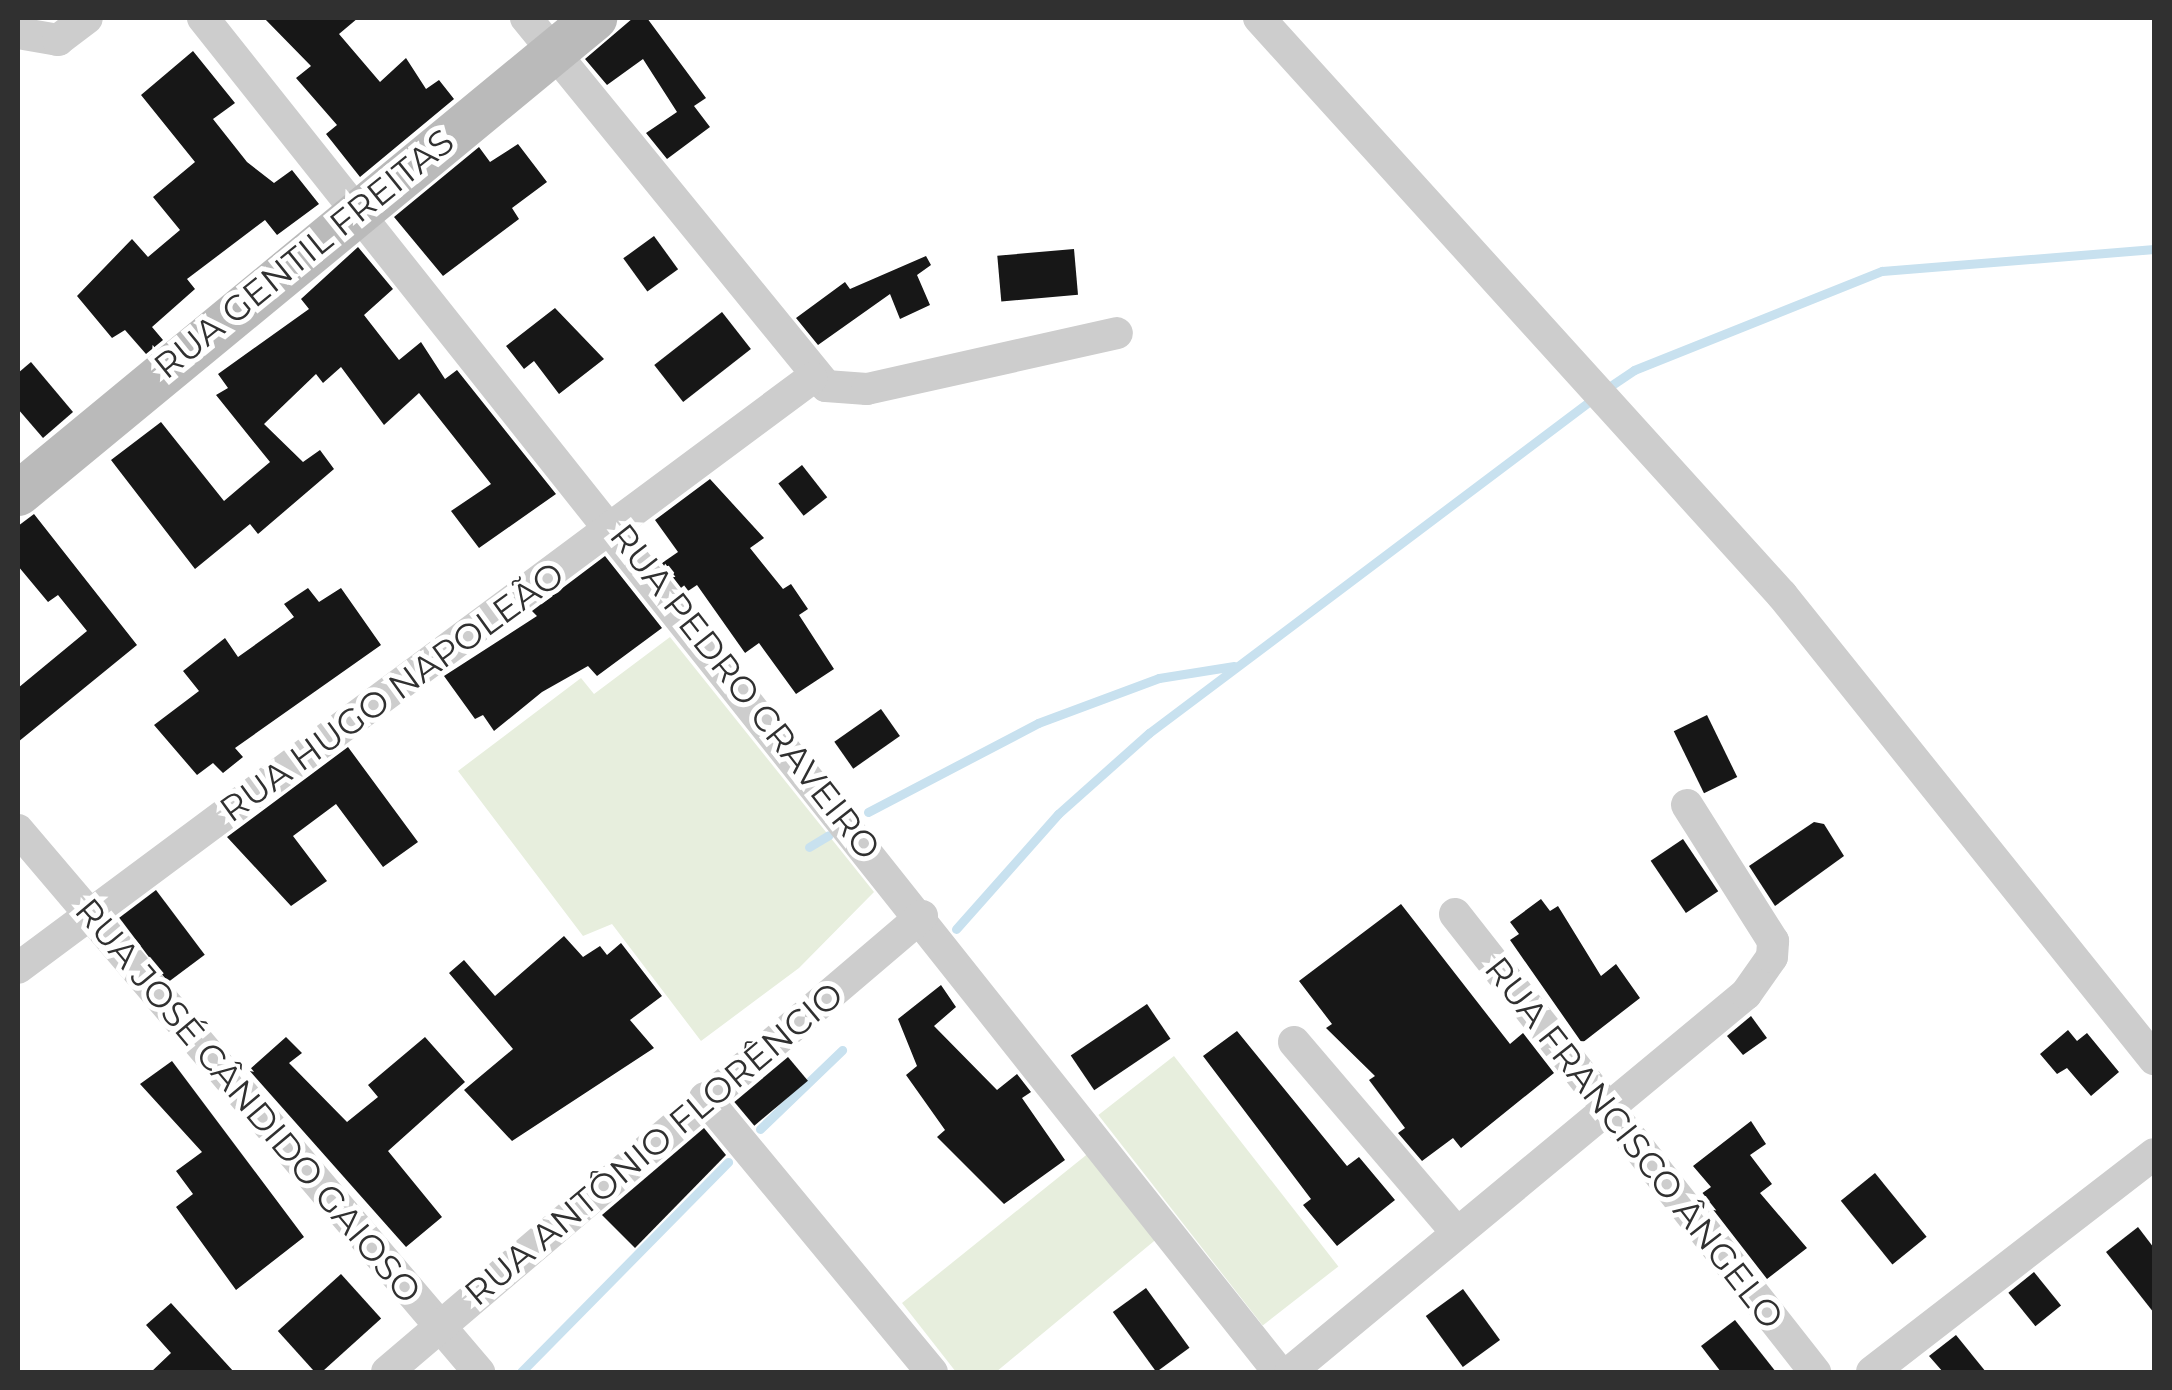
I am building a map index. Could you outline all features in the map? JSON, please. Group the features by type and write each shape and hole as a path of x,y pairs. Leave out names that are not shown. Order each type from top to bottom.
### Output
{"main road":[{"name":"RUA GENTIL FREITAS","path":"18,493 358,207 539,35 594,18"}],"street":[{"path":"18,33 58,40 87,18"},
{"name":"RUA PEDRO CRAVEIRO","path":"203,18 616,529 1280,1372"},
{"path":"1259,18 1782,594 2154,1059"},
{"path":"539,35 812,378 867,389 1117,334"},
{"name":"RUA HUGO NAPOLEÃO","path":"18,968 616,529 812,378"},
{"path":"1290,1372 1746,994 1772,957 1773,941 1687,805"},
{"name":"RUA JOSÉ CÂNDIDO GAIOSO","path":"18,830 479,1372"},
{"name":"RUA FRANCISCO ÂNGELO","path":"1454,914 1815,1372"},
{"name":"RUA ANTÔNIO FLORÊNCIO","path":"386,1372 922,916"},
{"path":"1294,1042 1457,1233"},
{"path":"705,1098 932,1372"},
{"path":"1872,1372 2154,1154"}],"green space":[{"path":"670,637 874,892 799,968 701,1041 612,924 583,936 458,771 581,678 594,694"},
{"path":"1174,1056 1338,1266 1263,1326 1098,1115"},
{"path":"1090,1152 1159,1237 996,1372 956,1372 902,1303"}],"building":[{"path":"264,18 358,18 339,34 380,82 406,58 426,89 439,80 454,99 360,177 326,134 337,125 296,78 311,66"},
{"path":"633,18 647,18 706,98 694,106 710,127 667,159 646,133 677,112 643,59 607,85 585,59"},
{"path":"193,51 235,103 213,119 247,162 274,183 292,170 319,204 277,235 265,220 187,279 195,289 152,327 163,340 146,354 125,330 112,338 77,296 132,239 148,257 180,230 153,197 195,162 141,95"},
{"path":"518,144 547,182 512,208 519,219 443,276 394,217 479,147 490,162"},
{"path":"654,236 678,269 647,292 623,258"},
{"path":"358,247 393,289 364,315 399,360 421,342 445,379 457,370 556,494 479,548 451,511 491,484 419,393 384,425 341,367 323,383 316,374 264,424 303,462 320,450 334,469 258,534 250,524 195,569 111,460 161,422 224,501 270,462 216,395 228,388 218,374 309,309 301,299"},
{"path":"1074,249 1078,295 1001,302 997,256"},
{"path":"926,256 931,265 917,275 930,305 900,319 890,294 818,345 796,318 845,282 850,289"},
{"path":"555,308 604,359 559,394 534,361 524,369 506,346"},
{"path":"722,312 751,349 683,402 654,365"},
{"path":"31,362 73,412 43,438 18,409 18,373"},
{"path":"802,465 827,497 804,516 778,483"},
{"path":"710,479 764,538 750,548 783,589 791,584 808,609 799,615 834,669 796,694 759,643 745,653 697,585 685,593 662,563 678,552 655,520"},
{"path":"34,514 137,645 18,742 18,688 87,631 58,595 48,602 18,566 18,526"},
{"path":"605,556 662,628 597,676 588,666 542,692 494,731 483,715 475,719 444,676 537,616 532,611"},
{"path":"308,588 319,602 341,588 381,645 235,748 243,757 223,773 213,763 197,775 154,725 199,691 183,671 225,638 238,657 294,617 284,604"},
{"path":"881,709 900,736 853,769 834,742"},
{"path":"1707,715 1737,777 1704,793 1674,731"},
{"path":"348,747 418,842 383,867 336,804 293,836 327,881 291,906 227,837"},
{"path":"1814,822 1824,824 1844,856 1775,906 1749,866"},
{"path":"1683,839 1718,891 1686,913 1651,861"},
{"path":"156,890 205,955 168,982 119,918"},
{"path":"1541,899 1550,911 1558,906 1601,976 1616,964 1640,998 1582,1043 1510,940 1519,934 1510,922"},
{"path":"1401,904 1510,1044 1523,1033 1554,1073 1461,1148 1453,1138 1422,1161 1398,1133 1405,1128 1369,1080 1375,1076 1326,1028 1332,1024 1299,981"},
{"path":"564,936 583,957 600,946 607,955 621,943 662,996 630,1020 654,1048 512,1141 464,1090 513,1049 449,973 464,960 495,996"},
{"path":"941,985 956,1007 934,1026 997,1090 1017,1074 1031,1092 1022,1098 1065,1160 1004,1204 937,1137 945,1130 906,1075 917,1066 898,1019"},
{"path":"1147,1004 1170,1039 1094,1090 1071,1055"},
{"path":"1751,1016 1767,1038 1743,1055 1727,1036"},
{"path":"2068,1030 2077,1041 2087,1033 2119,1072 2091,1096 2067,1068 2057,1074 2040,1054"},
{"path":"1237,1031 1347,1166 1359,1157 1395,1200 1337,1246 1303,1205 1311,1199 1203,1056"},
{"path":"286,1037 302,1053 289,1063 347,1122 378,1097 368,1085 425,1037 465,1082 388,1151 442,1217 406,1247 249,1070"},
{"path":"788,1057 808,1081 754,1126 734,1102"},
{"path":"172,1061 304,1237 236,1290 176,1207 193,1194 176,1171 202,1152 140,1084"},
{"path":"1751,1121 1766,1144 1750,1155 1772,1184 1760,1193 1807,1248 1767,1279 1701,1194 1711,1187 1693,1166"},
{"path":"704,1128 726,1155 635,1248 602,1215"},
{"path":"1875,1173 1927,1237 1892,1264 1841,1201"},
{"path":"2138,1227 2154,1248 2154,1313 2106,1252"},
{"path":"2034,1272 2061,1305 2035,1326 2008,1293"},
{"path":"341,1274 381,1319 322,1372 315,1372 278,1331"},
{"path":"1146,1288 1189,1348 1156,1372 1113,1312"},
{"path":"1463,1289 1500,1340 1463,1367 1426,1316"},
{"path":"171,1303 234,1372 151,1372 171,1353 146,1325"},
{"path":"1735,1320 1776,1372 1721,1372 1701,1346"},
{"path":"1956,1335 1986,1372 1943,1372 1929,1356"}],"waterway":[{"path":"1606,389 1634,370 1882,271 2154,249"},
{"path":"956,929 1058,814 1149,733 1594,398"},
{"path":"868,812 1038,723 1159,678 1234,666"},
{"path":"809,847 829,835"},
{"path":"760,1129 842,1050"},
{"path":"521,1372 728,1162"}]}
